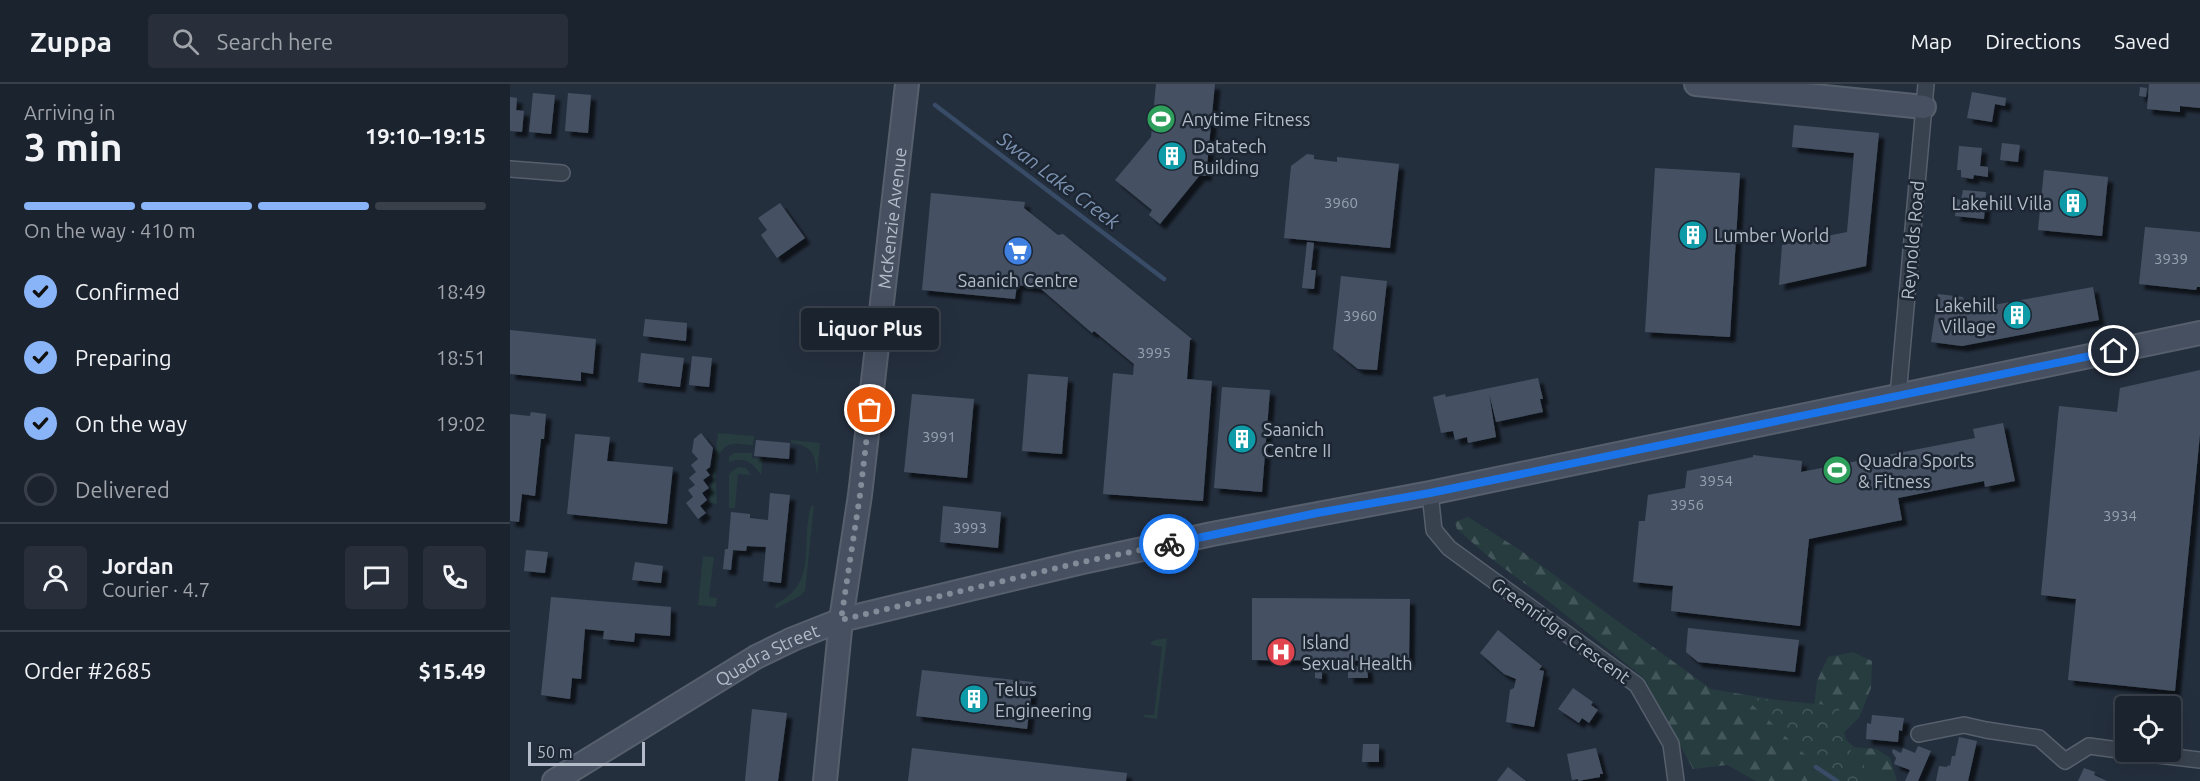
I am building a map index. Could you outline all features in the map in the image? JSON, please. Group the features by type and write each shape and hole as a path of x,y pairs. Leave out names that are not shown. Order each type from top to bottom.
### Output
{"main road":[{"name":"McKenzie Avenue","path":"825,781 841,620 860,495 907,84"},
{"path":"1696,84 1924,107"},
{"name":"Quadra Street","path":"554,781 756,657 792,639 841,620 1104,558 1317,513 1430,493 2200,333"}],"street":[{"name":"Reynolds Road","path":"1898,396 1926,84"},
{"path":"510,169 562,173"},
{"name":"Greenridge Crescent","path":"1430,493 1434,530 1449,548 1637,685 1671,744 1676,781"},
{"path":"1919,734 1964,725 2039,738 2065,761 2089,746 2115,750"},
{"path":"2181,758 2200,760"}],"green space":[{"path":"718,433 754,436 753,445 732,444 723,449 719,455 716,472 717,504 709,503"},
{"path":"791,440 820,443 817,476 812,454 805,447 791,443"},
{"path":"734,453 752,453 752,458 763,459 761,475 755,467 744,460 729,462 729,457"},
{"path":"738,467 746,468 751,475 738,474 735,508 729,508 729,476"},
{"path":"811,506 814,506 805,591 775,609 776,604 798,585 803,573"},
{"path":"1468,517 1520,550 1711,689 1814,706 1817,681 1828,657 1853,652 1872,661 1871,688 1859,718 1841,735 1854,747 1877,749 1890,758 1897,781 1756,781 1727,765 1693,769 1644,678 1489,557 1457,529 1455,522"},
{"path":"703,556 714,557 709,597 717,598 716,607 698,605"},
{"path":"1167,638 1157,719 1143,717 1154,715 1162,647 1150,643"},
{"path":"1744,697 1838,706 1848,747 1877,781 1831,781"}],"building":[{"name":"Datatech Building","path":"1156,84 1215,84 1206,176 1200,175 1160,224 1149,215 1152,210 1115,180 1151,137"},
{"path":"2149,84 2200,84 2200,108 2180,106 2180,112 2147,109"},
{"path":"2140,87 2147,88 2146,97 2139,96"},
{"path":"1972,92 2006,98 2005,106 1995,104 1992,122 1967,118"},
{"path":"533,93 555,95 551,134 529,132"},
{"path":"568,93 591,95 588,133 565,131"},
{"path":"510,97 517,98 516,110 524,111 522,132 510,131"},
{"path":"1794,125 1879,133 1866,266 1779,285 1782,245 1847,232 1854,153 1792,147"},
{"path":"2002,143 2020,145 2018,162 2000,160"},
{"path":"1959,146 1982,148 1980,166 1988,167 1988,177 1974,175 1973,179 1961,177 1961,170 1957,170"},
{"path":"1307,154 1314,155 1314,159 1337,162 1337,157 1399,164 1390,248 1284,238 1291,166"},
{"name":"Lumber World","path":"1655,168 1740,173 1730,337 1645,332"},
{"name":"Lakehill Villa","path":"2044,170 2108,177 2102,236 2038,230"},
{"path":"1963,190 1986,192 1984,219 1955,216 1957,199 1961,200"},
{"path":"931,193 1025,202 1024,208 1058,235 1063,234 1192,339 1190,340 1187,379 1212,381 1203,501 1103,494 1113,373 1133,375 1134,364 1094,331 1092,333 1040,288 1017,285 1015,299 922,290"},
{"path":"780,203 805,238 777,258 761,235 767,230 758,218"},
{"path":"2145,227 2200,232 2200,287 2196,290 2139,284"},
{"path":"1307,242 1314,243 1311,270 1316,270 1314,289 1302,288"},
{"path":"1341,276 1387,281 1377,370 1358,369 1333,349"},
{"name":"Lakehill Village","path":"2093,287 2099,320 1962,346 1931,342 1938,294 1963,297 1966,310"},
{"path":"645,319 687,323 686,341 643,336"},
{"path":"510,330 596,339 593,374 581,372 581,381 510,374"},
{"path":"641,353 684,358 680,387 638,382"},
{"path":"692,356 712,358 709,387 689,385"},
{"path":"2200,370 2200,434 2175,691 2068,680 2076,599 2041,595 2059,406 2117,412 2120,388"},
{"path":"1028,374 1068,377 1062,454 1022,451"},
{"path":"1538,378 1543,399 1540,399 1543,412 1496,422 1489,393 1496,437 1468,443 1467,437 1455,440 1453,431 1441,433 1433,397 1445,394 1446,397"},
{"name":"Saanich Centre II","path":"1222,387 1270,390 1262,492 1214,488"},
{"path":"912,394 974,399 967,478 904,472"},
{"path":"531,412 546,414 535,496 522,494 519,522 510,521 510,414 530,416"},
{"path":"2003,423 2015,481 1985,487 1984,481 1898,498 1902,520 1809,539 1800,626 1671,611 1673,586 1633,582 1639,521 1645,521 1648,495 1685,488 1687,471 1753,457 1753,455 1802,461 1801,472 1975,438 1973,429"},
{"path":"701,433 713,448 710,467 706,470 710,475 703,480 709,488 702,493 707,500 700,506 706,513 698,519 686,503 693,497 688,490 695,485 689,478 696,472 691,465 698,459 692,452 694,439"},
{"path":"575,434 610,437 607,461 673,467 667,524 567,514"},
{"path":"756,440 790,443 789,459 754,456"},
{"path":"770,493 790,495 781,583 763,581 766,547 747,546 746,551 733,550 731,570 723,569 725,549 728,549 731,512 750,514 750,518 768,520"},
{"path":"943,506 1001,512 998,548 940,542"},
{"path":"526,550 548,552 545,573 524,571"},
{"path":"635,562 663,566 661,583 632,580"},
{"path":"551,597 671,607 670,636 635,633 634,642 603,639 604,631 585,629 581,679 572,678 570,699 541,695"},
{"path":"1252,598 1410,599 1409,661 1252,660"},
{"path":"1688,628 1799,640 1795,672 1698,662 1686,652"},
{"path":"1498,630 1542,666 1539,670 1544,671 1534,727 1506,722 1510,690 1514,688 1516,679 1504,674 1480,653"},
{"path":"1367,666 1368,678 1348,678 1348,667"},
{"path":"1315,668 1322,668 1322,679 1315,678"},
{"name":"Telus Engineering","path":"922,670 1033,682 1027,729 916,716"},
{"path":"1573,688 1593,702 1591,705 1598,710 1589,723 1582,718 1579,723 1558,709"},
{"path":"752,709 787,713 778,781 745,781"},
{"path":"1872,715 1904,718 1902,731 1899,730 1898,742 1866,739 1867,723 1871,724"},
{"path":"1959,737 1977,741 1968,781 1936,781 1939,766 1950,766 1952,756 1955,756"},
{"path":"1363,744 1379,744 1379,762 1362,762"},
{"path":"1918,746 1931,751 1918,781 1905,781 1910,770 1894,764 1896,758 1892,752 1893,749 1901,753 1903,748 1915,753"},
{"path":"912,748 1127,773 1126,781 908,781"},
{"path":"1596,748 1603,774 1600,774 1600,777 1572,780 1567,754"},
{"path":"1508,767 1526,781 1497,781"},
{"path":"2084,768 2095,772 2094,775 2107,781 2078,781"}],"waterway":[{"name":"Swan Lake Creek","path":"935,105 1164,279"},
{"name":"Swan Lake Creek","path":"1816,767 1837,781"}],"way so far":[{"path":"870,410 841,620 1078,563 1169,544"}],"place":[{"name":"Anytime Fitness","path":"1161,119"},
{"name":"Datatech Building","path":"1172,156"},
{"name":"Lakehill Villa","path":"2073,203"},
{"name":"Lumber World","path":"1693,235"},
{"name":"Saanich Centre","path":"1018,251"},
{"name":"Lakehill Village","path":"2017,315"},
{"name":"Liquor Plus","path":"870,410"},
{"name":"Saanich Centre II","path":"1242,439"},
{"name":"Quadra Sports & Fitness","path":"1837,470"},
{"name":"Island Sexual Health","path":"1281,652"},
{"name":"Telus Engineering","path":"974,699"}],"route":[{"path":"1169,544 1317,513 1430,493 2114,351"}]}
